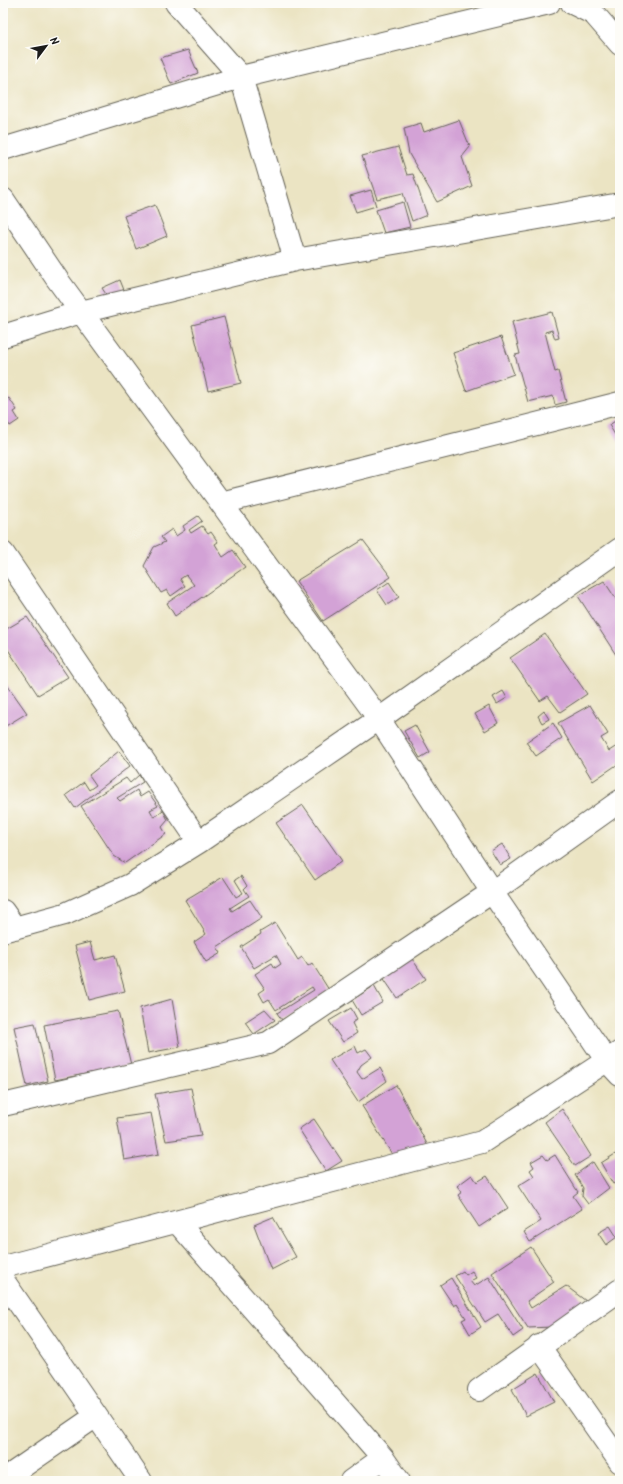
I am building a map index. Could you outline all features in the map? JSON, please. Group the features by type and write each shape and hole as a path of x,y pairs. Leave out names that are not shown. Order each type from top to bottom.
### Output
{"street":[{"path":"176,3 241,77 295,260"},
{"path":"3,149 241,77 549,3"},
{"path":"572,3 594,14 620,44"},
{"path":"3,199 81,312 379,719 492,892 616,1063 482,1142 3,1267"},
{"path":"3,336 81,312 295,260 620,204"},
{"path":"221,503 620,403"},
{"path":"7,923 65,914 130,885 199,842 379,719 620,549"},
{"path":"3,553 199,842"},
{"path":"3,1105 268,1043 492,892 620,801"},
{"path":"178,1222 383,1458 399,1481"},
{"path":"3,1280 141,1481"},
{"path":"479,1390 620,1290"},
{"path":"539,1346 620,1462"},
{"path":"3,1480 96,1416"},
{"path":"351,1481 383,1458"}],"building":[{"path":"188,50 198,73 171,84 160,58"},
{"path":"459,120 470,147 462,157 472,186 437,202 409,154 404,128 421,123 424,132"},
{"path":"398,147 407,175 413,174 427,215 412,221 403,193 377,199 362,156"},
{"path":"371,190 376,206 356,212 350,196"},
{"path":"403,202 410,227 384,233 376,210"},
{"path":"155,205 167,236 136,249 124,216"},
{"path":"120,280 124,290 109,299 102,288"},
{"path":"552,312 559,338 555,339 552,330 545,332 555,372 558,371 566,402 555,405 553,396 528,402 515,355 520,354 512,322"},
{"path":"224,317 241,383 208,391 192,325"},
{"path":"501,337 514,374 466,391 453,353"},
{"path":"9,398 17,410 14,412 19,420 10,426 8,423 3,427 3,402"},
{"path":"620,418 620,443 609,425"},
{"path":"198,516 202,521 189,530 191,533 202,526 208,534 211,532 218,542 215,544 223,557 233,550 245,567 175,616 167,603 194,585 186,575 180,579 185,586 171,596 167,590 161,593 144,566 154,547 165,542 161,537 172,529 176,536 185,530 183,526"},
{"path":"363,540 391,577 323,621 296,581"},
{"path":"604,581 620,605 620,661 578,596"},
{"path":"389,582 399,597 387,605 377,590"},
{"path":"27,617 68,677 38,695 3,642 3,631"},
{"path":"545,634 587,694 560,712 548,696 540,701 510,658"},
{"path":"3,679 27,713 4,727 3,726"},
{"path":"503,691 507,698 497,704 493,697"},
{"path":"590,705 608,734 601,738 609,751 620,744 620,767 618,764 593,781 558,723"},
{"path":"489,706 498,723 485,731 475,714"},
{"path":"544,711 549,719 542,723 538,716"},
{"path":"553,723 562,738 536,756 526,742"},
{"path":"415,725 430,752 420,758 404,731"},
{"path":"119,751 130,766 75,808 66,795 84,782 89,790 96,785 89,775"},
{"path":"139,775 143,782 117,798 120,801 137,790 140,797 148,792 158,806 150,810 154,817 163,810 168,820 162,827 166,834 125,863 114,856 81,806 126,778 130,783"},
{"path":"303,805 342,861 315,880 276,823"},
{"path":"502,844 511,859 500,865 491,851"},
{"path":"241,876 247,886 244,889 249,896 230,908 232,911 250,900 262,918 217,947 221,953 206,962 194,942 206,934 185,900 223,877 236,897 243,893 235,880"},
{"path":"275,923 298,960 302,957 308,966 312,963 329,990 282,1020 277,1013 314,990 312,987 276,1010 269,999 264,1002 259,993 265,989 255,974 272,963 275,968 281,964 276,955 254,968 241,947 261,934 260,932"},
{"path":"90,942 95,960 115,955 125,991 89,1000 75,946"},
{"path":"410,956 426,979 397,998 382,976"},
{"path":"374,986 383,1002 361,1015 352,1000"},
{"path":"172,999 180,1047 148,1053 140,1008"},
{"path":"351,1008 357,1019 352,1023 357,1033 343,1042 329,1021"},
{"path":"265,1009 275,1020 254,1034 245,1022"},
{"path":"118,1011 131,1065 55,1080 44,1025"},
{"path":"35,1023 48,1081 27,1086 14,1027"},
{"path":"355,1046 358,1053 366,1049 372,1057 361,1065 357,1072 362,1079 380,1068 387,1081 358,1102 330,1060"},
{"path":"396,1085 428,1146 395,1159 362,1106"},
{"path":"191,1088 201,1136 166,1141 155,1094"},
{"path":"562,1109 591,1156 575,1166 545,1122"},
{"path":"151,1113 159,1154 124,1160 117,1118"},
{"path":"314,1119 342,1161 326,1171 299,1129"},
{"path":"620,1151 620,1180 613,1184 601,1163"},
{"path":"543,1155 547,1160 555,1155 578,1192 573,1196 582,1209 530,1242 524,1232 541,1221 518,1186 534,1176 530,1170 534,1167 531,1162"},
{"path":"593,1162 609,1188 588,1204 582,1196 583,1188 575,1175"},
{"path":"472,1175 477,1182 487,1176 508,1208 479,1227 458,1195 462,1192 457,1186"},
{"path":"273,1217 296,1257 271,1270 254,1225"},
{"path":"610,1226 617,1237 606,1245 598,1233"},
{"path":"531,1247 554,1282 527,1301 531,1308 566,1286 586,1301 552,1327 528,1328 492,1273"},
{"path":"463,1271 466,1275 472,1271 476,1278 470,1281 474,1286 489,1277 523,1330 513,1337 498,1314 485,1322 455,1276"},
{"path":"451,1278 481,1327 470,1334 462,1320 466,1318 457,1304 454,1306 440,1285"},
{"path":"538,1373 554,1402 526,1416 512,1389"}]}
